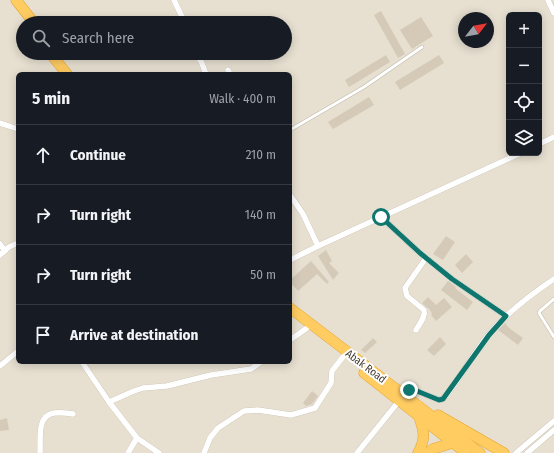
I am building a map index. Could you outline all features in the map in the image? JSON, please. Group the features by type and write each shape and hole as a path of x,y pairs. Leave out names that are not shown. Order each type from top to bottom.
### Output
{"highway":[{"path":"8,0 21,16"},
{"path":"16,0 29,16"},
{"path":"56,60 65,72"},
{"path":"64,60 73,72"},
{"name":"Abak Road","path":"292,310 424,415 480,453"},
{"name":"Abak Road","path":"292,317 343,357 402,398"},
{"path":"418,453 422,447 424,415 438,415 446,418 504,453"},
{"name":"Abak Road","path":"424,415 452,443 466,453"},
{"path":"428,453 433,449 452,443"}],"street":[{"path":"548,0 554,13"},
{"path":"177,1 182,16"},
{"path":"200,60 205,72"},
{"path":"0,123 16,128"},
{"path":"542,143 554,137"},
{"path":"292,259 513,156"},
{"path":"292,198 303,214 318,246"},
{"path":"381,217 426,258 452,279 506,316"},
{"path":"0,244 5,250"},
{"path":"0,255 5,250 16,244"},
{"path":"416,330 425,313 424,310 407,296 404,288 426,258"},
{"path":"357,453 402,398 412,389 439,400 443,399 480,347 506,316 528,297 554,279"},
{"path":"292,339 307,328"},
{"path":"0,366 16,353"},
{"path":"204,453 210,438 218,428 244,411 258,410 291,416 315,408 331,383 332,371 343,357"},
{"path":"83,364 109,402 137,438 159,453"},
{"path":"109,402 139,389 167,386 211,375 251,369 258,364"},
{"path":"40,453 40,427 44,419 55,413 73,414"},
{"path":"516,453 554,421"},
{"path":"527,453 554,430"},
{"path":"128,453 137,438"}],"lane":[{"path":"292,129 364,87 422,48"},
{"path":"554,299 539,313 554,337"}],"shaded area":[{"path":"0,0 554,0 554,453 0,453"}],"building":[{"path":"381,11 405,54 398,58 374,15"},
{"path":"421,17 433,36 412,49 400,30"},
{"path":"386,55 390,62 349,87 345,80"},
{"path":"439,55 444,63 400,90 395,82"},
{"path":"369,97 374,105 333,129 328,122"},
{"path":"446,236 455,242 443,260 433,254"},
{"path":"326,250 332,261 329,263 339,273 333,280 318,256"},
{"path":"466,254 473,262 462,273 455,265"},
{"path":"311,261 329,282 327,284 317,274 298,291 292,284 292,278"},
{"path":"448,281 473,302 467,310 441,290"},
{"path":"428,297 436,305 444,298 452,307 436,321 431,315 430,310 422,303"},
{"path":"505,323 509,328 523,338 518,345 498,330"},
{"path":"440,337 446,344 434,356 427,350"},
{"path":"373,338 377,342 365,353 361,350"},
{"path":"312,391 318,396 312,404 306,406 303,403"},
{"path":"7,418 9,430 0,431 0,420"}],"route":[{"path":"381,217 420,253 452,279 506,316 489,335 443,399 439,400 412,389 409,390"}]}
